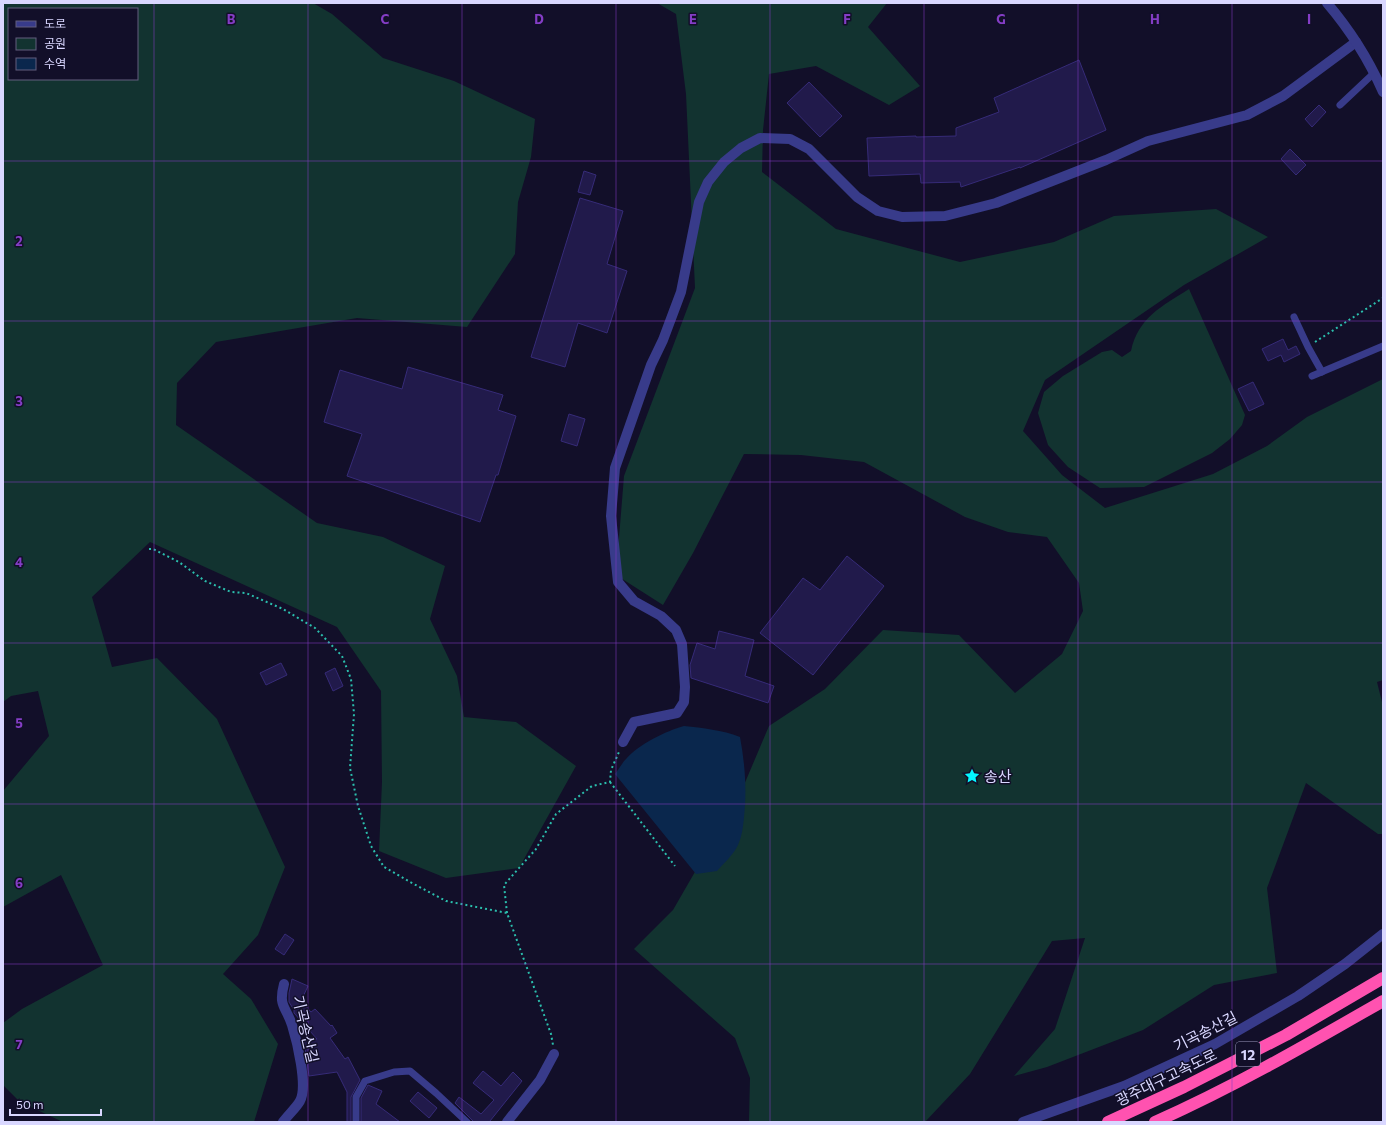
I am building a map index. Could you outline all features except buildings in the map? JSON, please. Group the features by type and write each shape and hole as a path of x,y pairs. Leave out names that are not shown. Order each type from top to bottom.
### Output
{"highway":[{"name":"광주대구고속도로","path":"1108,1122 1184,1087 1286,1035 1383,978"},
{"name":"12","path":"1155,1122 1194,1104 1296,1051 1383,1001"}],"street":[{"path":"1327,3 1356,42 1383,92"},
{"path":"623,742 634,722 677,713 684,702 685,687 682,644 676,630 661,616 634,601 618,582 611,516 615,468 651,365 663,340 681,292 699,202 708,182 724,162 741,148 760,138 790,139 809,149 857,197 878,211 902,217 945,216 996,203 1106,160 1148,141 1247,115 1283,96 1356,42"},
{"name":"기곡송산길","path":"1023,1122 1124,1086 1215,1044 1298,996 1345,964 1383,934"},
{"name":"기곡송산길","path":"283,1122 300,1101 304,1090 299,1055 292,1024 283,1005 281,996 284,984"},
{"path":"507,1122 540,1080 554,1054"}],"lane":[{"path":"1340,105 1374,73"},
{"path":"1294,317 1322,372"},
{"path":"1312,376 1383,346"},
{"path":"356,1122 356,1097 365,1081 394,1072 410,1071 467,1122"}],"path":[{"path":"1308,347 1383,298"},
{"path":"149,549 153,549 179,562 205,581 231,592 246,593 283,609 315,628 342,656 350,679 354,714 350,768 358,806 371,846 384,867 446,901 507,913"},
{"path":"623,742 611,770 610,782 675,866"},
{"path":"554,1054 551,1034 507,913 504,885 536,849 556,814 592,786 610,782"}],"green space":[{"path":"3,3 313,3 332,14 383,58 454,81 535,119 531,157 518,202 515,254 467,327 357,318 216,342 177,383 176,425 317,523 383,537 445,566 430,619 457,676 464,717 516,722 576,766 519,868 446,878 379,851 382,782 381,691 337,627 150,542 92,597 112,667 157,658 217,719 285,867 258,935 223,974 251,999 278,1044 254,1122 63,1122 20,1102 3,1085 3,1023 22,1009 103,965 61,875 3,907 3,791 49,736 38,691 11,696 3,702"},
{"path":"657,3 887,3 868,27 920,86 889,105 816,66 769,74 763,130 762,172 836,229 960,262 1054,242 1114,216 1216,209 1268,237 1184,285 1045,380 1023,431 1062,475 1105,508 1213,474 1267,446 1307,417 1383,379 1383,680 1377,682 1383,706 1383,834 1378,834 1306,783 1267,888 1277,973 1214,985 1143,1030 1047,1067 1014,1076 1055,1029 1085,938 1052,941 970,1074 925,1122 749,1122 750,1078 735,1038 634,949 673,910 741,792 769,726 825,689 883,630 959,635 1015,693 1062,654 1083,611 1079,583 1047,537 1008,532 965,517 864,462 801,455 744,454 693,553 663,605 616,575 624,476 695,288 686,94 676,14"},
{"path":"1189,289 1245,415 1242,425 1230,439 1212,453 1144,487 1100,488 1068,467 1048,445 1038,413 1044,392 1063,376 1102,352 1112,350 1122,357 1131,351 1134,340 1145,321 1161,307"}],"water":[{"path":"684,726 719,731 740,737 745,787 745,807 742,831 736,848 717,871 696,874 615,774 631,753 645,743 669,731"}],"place":[{"name":"송산","path":"972,776"}]}
